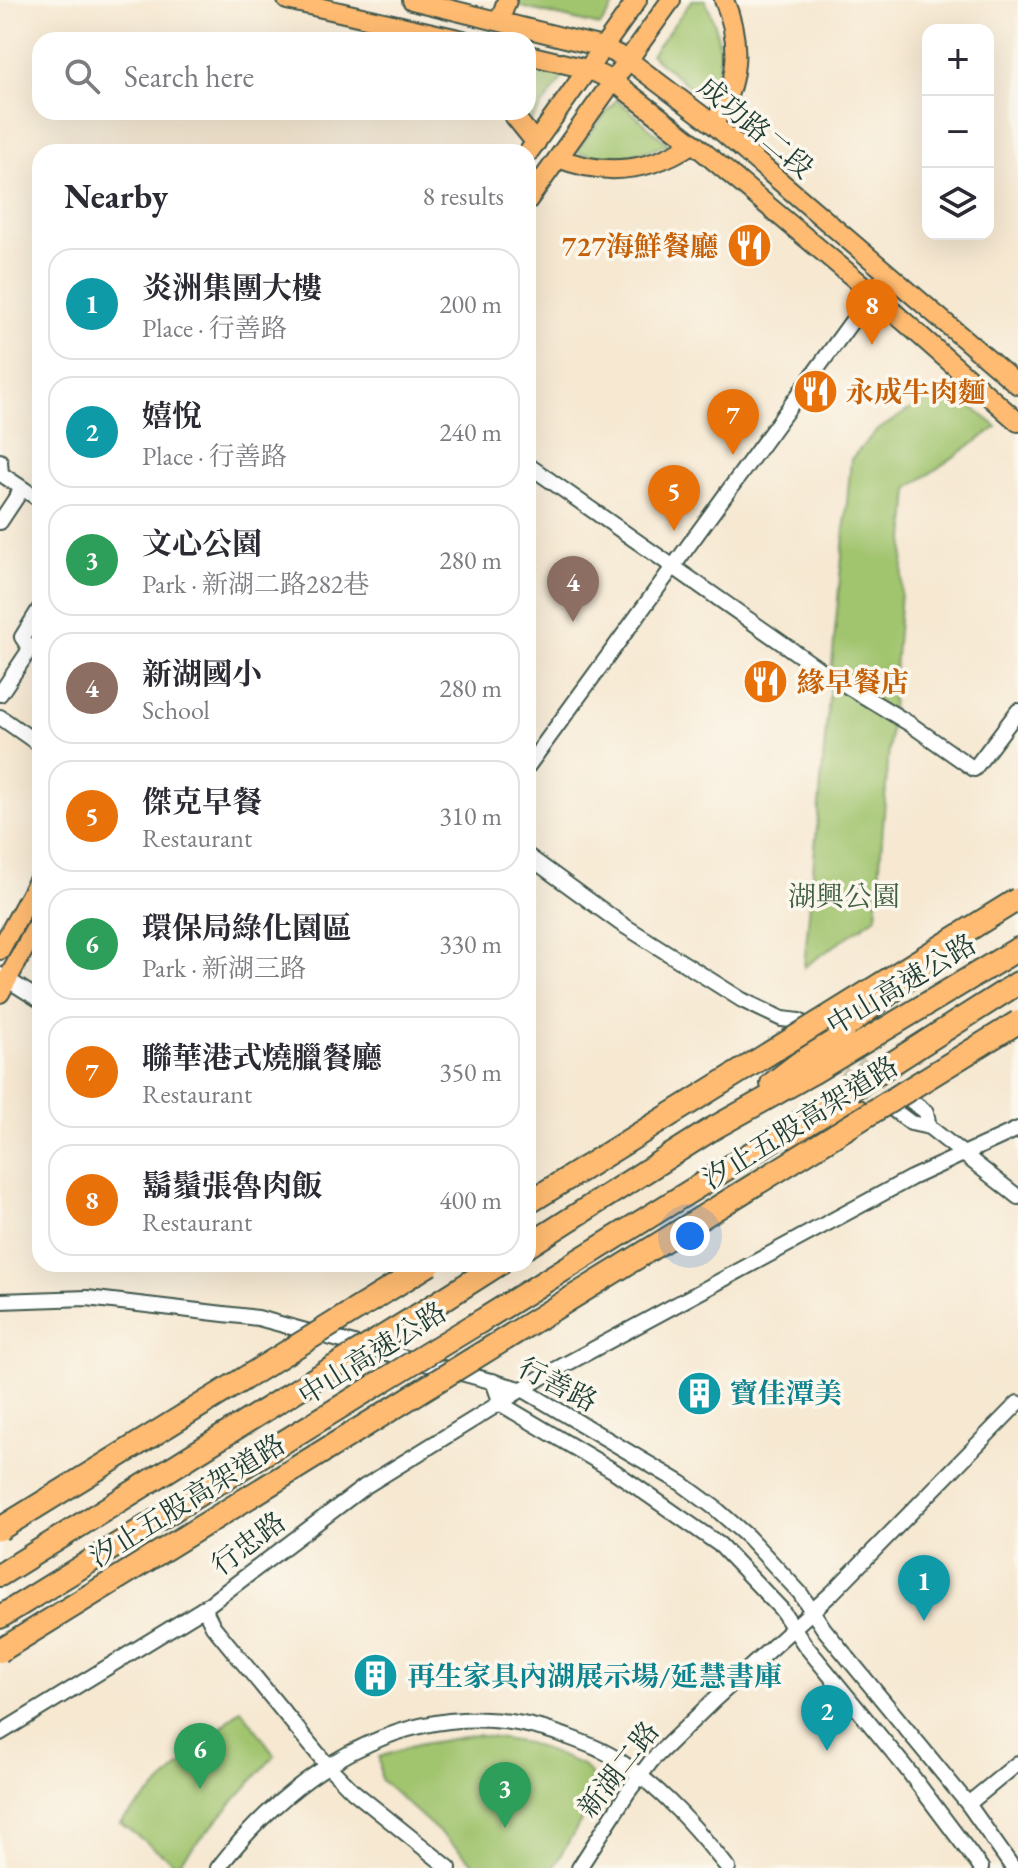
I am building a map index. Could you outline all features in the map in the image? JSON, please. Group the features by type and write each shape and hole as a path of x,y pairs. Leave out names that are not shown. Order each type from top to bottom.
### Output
{"highway":[{"path":"712,1129 1018,896"},
{"path":"536,1198 1018,896"},
{"name":"中山高速公路","path":"536,1241 712,1129 812,1073 1018,949"},
{"name":"中山高速公路","path":"0,1617 755,1151 1018,983"},
{"name":"汐止五股高架道路","path":"0,1651 1018,1022"},
{"path":"755,1151 837,1122 1018,1029"},
{"path":"0,1529 417,1272"},
{"name":"中山高速公路","path":"0,1575 486,1272"}],"main road":[{"path":"287,0 428,32"},
{"name":"成功路二段","path":"412,0 602,47 627,59 713,124 1018,385"},
{"path":"500,20 507,0"},
{"path":"535,144 637,0"},
{"path":"536,189 671,0"},
{"path":"713,124 727,100 736,59 734,29 724,0"},
{"name":"成功路二段","path":"536,57 587,69 612,80 693,143 872,293 1018,422"},
{"path":"516,120 530,144"},
{"path":"558,158 597,170 628,170 657,163 693,143"},
{"path":"0,950 32,892"},
{"path":"2,982 32,933"}],"street":[{"path":"536,755 887,273"},
{"path":"0,461 1,474 32,495"},
{"path":"536,471 822,671 896,715 974,769 1018,711"},
{"path":"0,522 22,489"},
{"path":"0,694 30,649 22,637 32,621"},
{"path":"0,717 32,739"},
{"path":"536,862 620,923 742,1000 782,1019 799,1021 823,1038"},
{"path":"2,982 32,996"},
{"path":"782,1019 788,1033 808,1047"},
{"path":"899,1092 926,1112 929,1127"},
{"path":"883,1102 911,1123 929,1127 1018,1197"},
{"name":"行忠路","path":"0,1733 204,1608 364,1487 545,1375 897,1186 1018,1129"},
{"path":"0,1301 87,1298 258,1318 493,1381"},
{"name":"行善路","path":"493,1381 524,1390 681,1483 748,1537 800,1593 968,1804 1013,1868"},
{"name":"行善路","path":"493,1381 501,1404 614,1471 689,1520 720,1545 781,1609 981,1868"},
{"name":"新湖二路","path":"579,1868 639,1775 715,1699 812,1611 1018,1403"},
{"path":"204,1608 213,1626 327,1765 353,1791 449,1868"},
{"path":"218,1868 263,1819 311,1775 327,1765 373,1740 437,1723 488,1718 538,1727 582,1742 615,1758 639,1775 696,1828 728,1868"},
{"path":"968,1804 1018,1763"}],"green space":[{"path":"521,0 618,0 600,26 518,6"},
{"path":"692,0 705,0 718,37 717,76 707,101 651,55"},
{"path":"536,70 564,76 536,114"},
{"path":"617,99 668,144 623,156 576,152"},
{"name":"湖興公園","path":"946,386 997,427 909,488 876,917 804,967 851,459 875,432"},
{"path":"241,1709 275,1755 177,1865 120,1823"},
{"path":"476,1735 527,1743 583,1765 600,1788 553,1868 479,1868 381,1780 379,1757 416,1745"}],"tunnel":[{"path":"841,1050 899,1092"},
{"path":"825,1060 883,1102"}],"place":[{"name":"727海鮮餐廳","path":"749,246"},
{"name":"鬍鬚張魯肉飯","path":"872,345"},
{"name":"永成牛肉麵","path":"815,392"},
{"name":"聯華港式燒臘餐廳","path":"733,455"},
{"name":"傑克早餐","path":"674,531"},
{"name":"新湖國小","path":"573,622"},
{"name":"緣早餐店","path":"766,682"},
{"name":"寶佳潭美","path":"699,1393"},
{"name":"炎洲集團大樓","path":"924,1621"},
{"name":"再生家具內湖展示場/延慧書庫","path":"376,1676"},
{"name":"嬉悅","path":"827,1751"},
{"name":"環保局綠化園區","path":"200,1789"},
{"name":"文心公園","path":"505,1828"}]}
